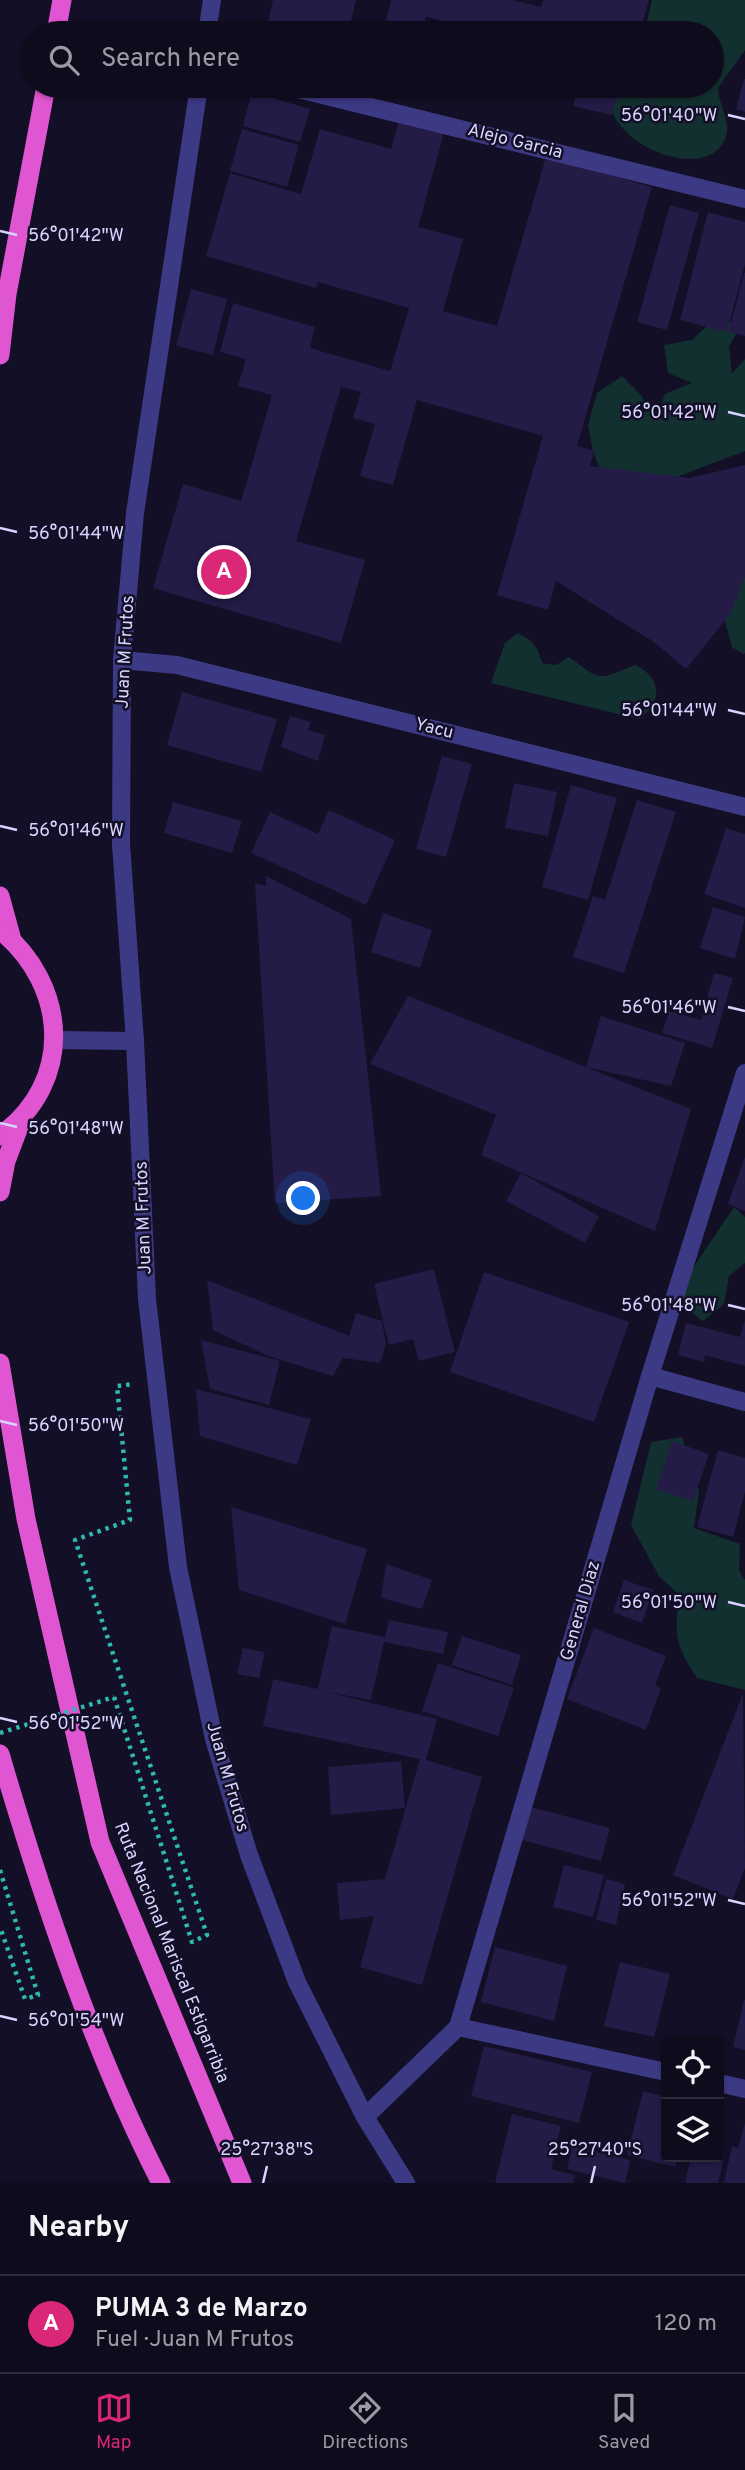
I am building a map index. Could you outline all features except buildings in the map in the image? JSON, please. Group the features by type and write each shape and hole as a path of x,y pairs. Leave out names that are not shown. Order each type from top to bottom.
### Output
{"highway":[{"path":"58,21 62,0"},
{"path":"0,355 7,294 44,98"},
{"path":"0,896 6,935 41,977 49,997 54,1040 45,1079 24,1114 6,1161 0,1192"},
{"path":"0,1136 24,1114"},
{"name":"Ruta Nacional Mariscal Estigarribia","path":"0,1363 26,1519 100,1842 242,2183"},
{"path":"0,1754 27,1848 124,2112 161,2183"}],"street":[{"path":"209,21 212,0"},
{"name":"Juan M Frutos","path":"197,98 135,513 122,660 121,844 135,1041 147,1299 178,1567 214,1739 249,1855 297,1982 365,2117 406,2183"},
{"name":"Alejo Garcia","path":"335,98 745,199"},
{"name":"Yacu","path":"122,660 177,664 745,807"},
{"path":"54,1040 135,1041"},
{"name":"General Diaz","path":"365,2117 458,2027 650,1376 745,1073"},
{"path":"650,1376 745,1402"},
{"path":"458,2027 661,2071"},
{"path":"724,2084 745,2089"}],"path":[{"path":"0,1733 114,1697 192,1942 207,1935 75,1540 130,1520 117,1386 158,1382"},
{"path":"0,1870 38,1995 25,1999 0,1927"}],"green space":[{"path":"652,0 745,0 745,50 724,80 724,21 647,21"},
{"path":"610,98 720,98 727,124 726,136 716,151 700,158 679,158 657,152 637,141 620,125 610,107"},
{"path":"714,319 742,323 729,347 732,374 745,359 745,451 629,495 604,478 593,452 588,425 597,393 622,376 641,395 655,419 665,394 692,383 668,373 664,345 692,340"},
{"path":"745,575 743,654 732,647 720,604"},
{"path":"517,633 534,645 542,663 556,665 569,657 600,676 635,665 644,670 654,683 656,698 653,705 639,719 491,683 505,643"},
{"path":"734,1207 745,1217 745,1263 729,1276 724,1304 703,1321 679,1304 691,1271"},
{"path":"682,1437 699,1491 694,1528 740,1544 739,1571 745,1580 745,1690 697,1678 684,1657 678,1639 680,1596 659,1576 631,1525 651,1442"}],"place":[{"name":"PUMA 3 de Marzo","path":"224,572"}]}
